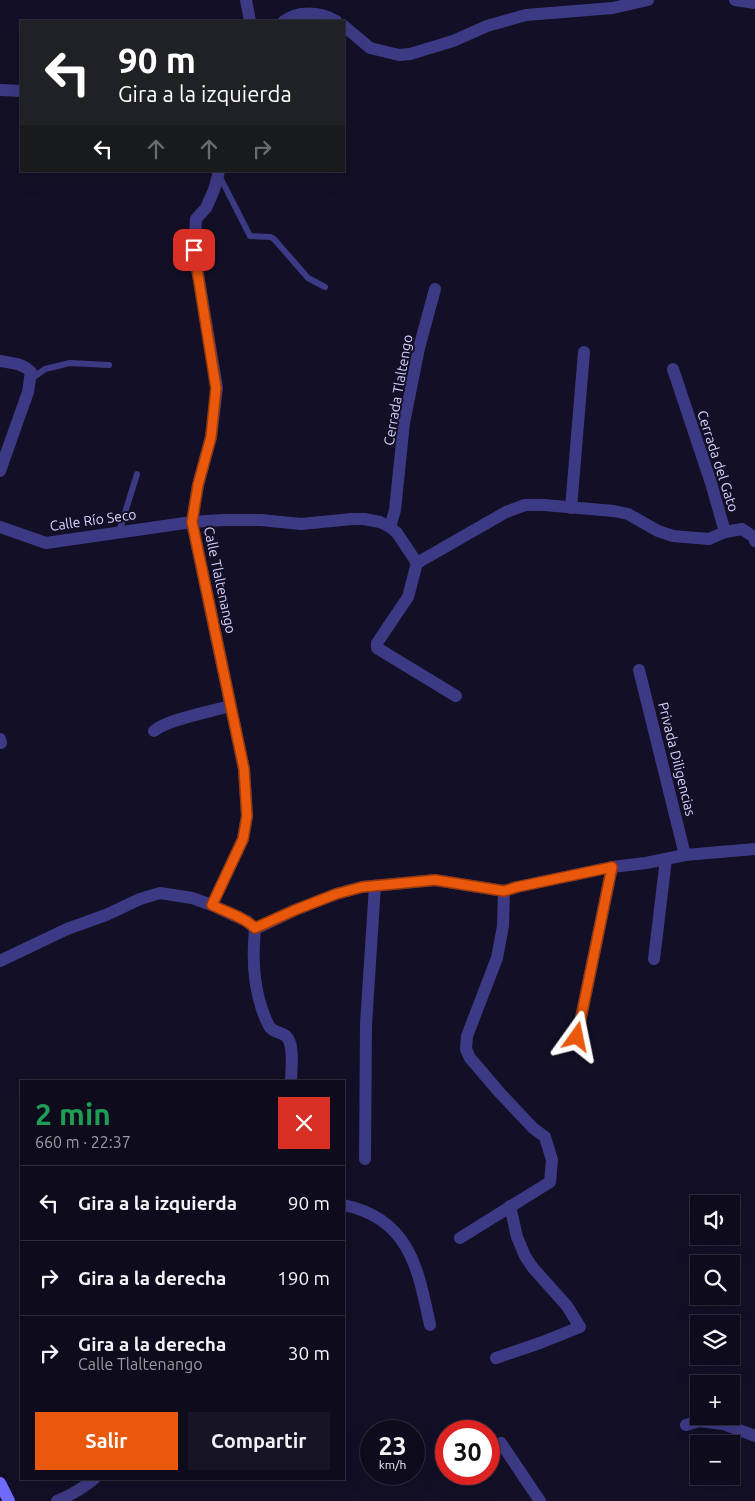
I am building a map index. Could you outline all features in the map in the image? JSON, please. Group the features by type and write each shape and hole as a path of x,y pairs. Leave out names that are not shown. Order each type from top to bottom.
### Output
{"main road":[{"path":"0,1483 9,1501"}],"street":[{"path":"246,0 250,20"},
{"path":"345,27 370,48 399,55 410,54 452,41 488,26 526,15 613,8 648,0"},
{"path":"735,0 755,3"},
{"path":"286,20 299,14 314,14 334,20"},
{"path":"0,90 20,91"},
{"name":"Calle Tlaltenango","path":"212,905 243,839 247,816 244,769 192,522 198,485 211,437 216,388 194,250 196,219 206,208 219,173"},
{"name":"Cerrada Tlaltengo","path":"390,527 395,510 404,423 435,288"},
{"path":"570,508 584,352"},
{"path":"0,361 26,367 30,376 28,392 0,471"},
{"name":"Cerrada del Gato","path":"673,369 711,483 725,532 742,529 754,537"},
{"path":"456,696 377,648 377,643 408,597 417,563 506,512 525,505 544,505 628,514 673,536 709,539 725,532"},
{"name":"Calle Río Seco","path":"0,527 46,543 192,522 223,520 261,520 301,524 364,519 380,522 390,527"},
{"path":"390,527 397,533 417,563"},
{"path":"754,537 755,541"},
{"name":"Privada Diligencias","path":"639,670 686,855"},
{"path":"154,731 170,723 230,706"},
{"path":"255,928 336,894 362,887 435,880 504,891 612,867 686,855 755,849"},
{"path":"654,959 666,859"},
{"path":"577,1037 612,867"},
{"path":"365,1159 366,1024 375,886"},
{"path":"460,1238 550,1182 552,1160 545,1137 533,1128 500,1094 470,1058 466,1049 468,1036 497,958 504,926 504,891"},
{"path":"1,958 140,899 160,893 192,898 212,905 247,921 255,928"},
{"path":"255,928 254,962 257,987 262,1008 269,1025 273,1031 285,1036 292,1046 291,1080"},
{"path":"345,1205 368,1213 400,1236 418,1275 430,1326"},
{"path":"496,1358 580,1327 568,1306 533,1268 525,1256 517,1237 510,1206"},
{"path":"686,1425 700,1421 723,1424 755,1436"},
{"path":"501,1443 540,1501"},
{"path":"57,1501 74,1494 93,1480"}],"lane":[{"path":"219,173 250,236 274,239 308,278 325,288"},
{"path":"30,376 45,369 70,363 109,364"},
{"path":"119,532 137,474"}],"route":[{"path":"194,250 216,388 211,437 198,485 192,522 244,769 247,816 243,839 212,905 247,921 255,928 336,894 362,887 435,880 504,891 612,867 577,1037"}]}
